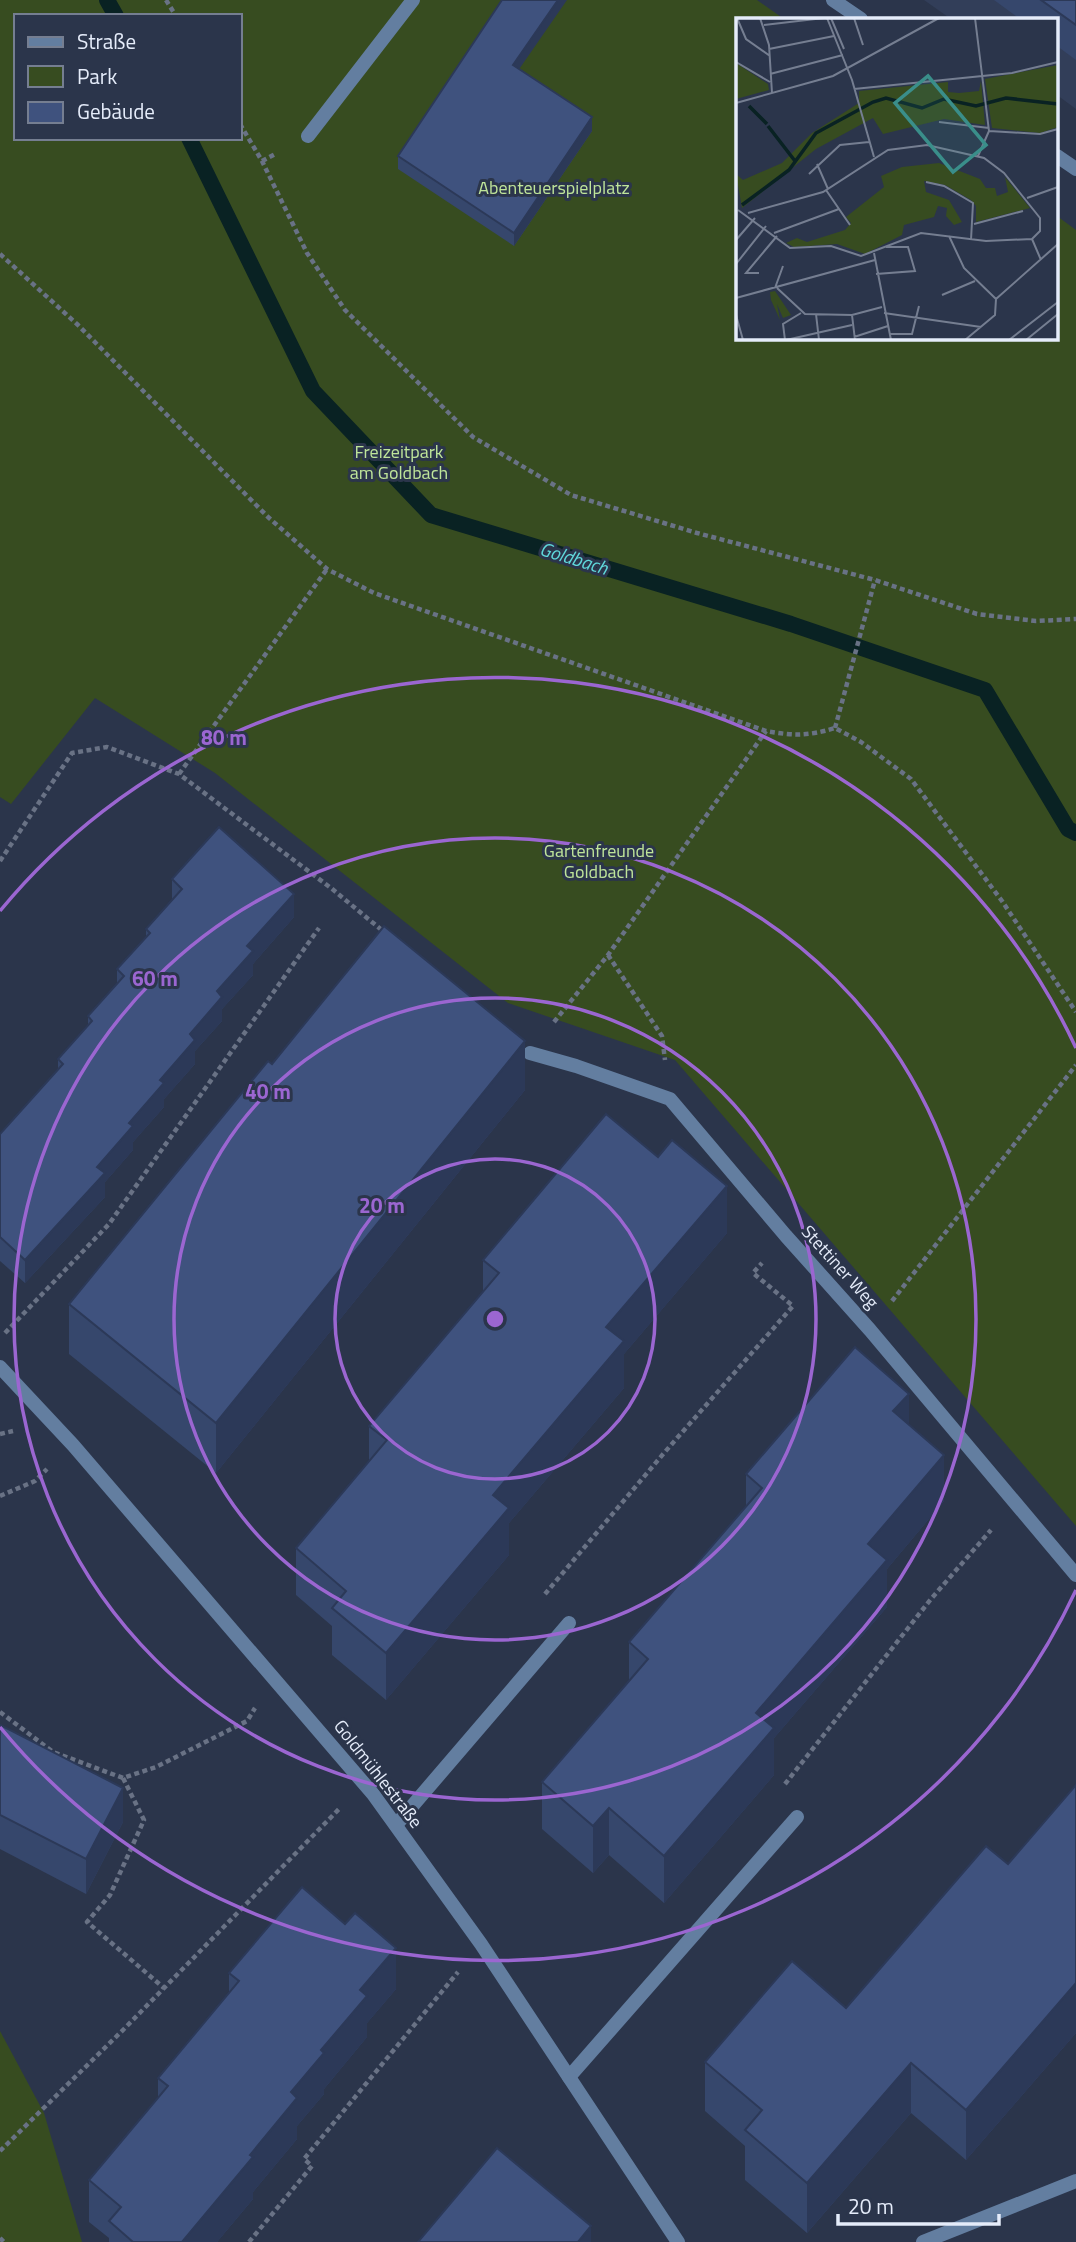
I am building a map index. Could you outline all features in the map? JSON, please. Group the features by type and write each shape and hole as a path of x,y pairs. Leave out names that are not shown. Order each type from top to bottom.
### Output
{"street":[{"path":"308,136 413,0"},
{"path":"833,0 860,18"},
{"path":"1058,157 1076,169"},
{"name":"Stettiner Weg","path":"530,1053 670,1099 786,1236 870,1329 1076,1575"},
{"name":"Goldmühlestraße","path":"0,1367 73,1445 198,1592 276,1678 396,1825 481,1944 678,2242"},
{"path":"396,1825 569,1623"},
{"path":"569,2077 797,1818"},
{"path":"923,2242 1076,2181"}],"path":[{"path":"242,127 262,161 307,253 345,310 473,437 571,495 697,533 875,580 977,614 1036,621 1076,619"},
{"path":"0,254 88,334 268,517 327,569 374,593 766,732 795,736 835,728 861,742 911,779 1002,901 1076,1012"},
{"path":"179,774 327,569"},
{"path":"835,728 875,580"},
{"path":"530,1053 608,955 766,732"},
{"path":"0,861 72,753 107,747 179,774 331,888 394,940"},
{"path":"0,1338 109,1224 319,928"},
{"path":"608,955 662,1035"},
{"path":"870,1329 1076,1065"},
{"path":"541,1599 664,1452 793,1306 753,1273"},
{"path":"0,1496 35,1481"},
{"path":"899,1639 967,1560"},
{"path":"0,1712 54,1752 123,1778 156,1767 247,1721"},
{"path":"123,1778 144,1820 110,1895 87,1922 164,1988"},
{"path":"0,2151 364,1784"},
{"path":"249,2242 312,2166 304,2158 481,1944"},
{"path":"0,2238 4,2242"}],"shaded area":[{"path":"924,0 1076,0 1076,109 1058,96 1058,18 950,18"}],"green space":[{"name":"Freizeitpark am Goldbach","path":"0,0 757,0 783,18 736,18 736,340 1058,340 1058,217 1076,230 1076,1526 675,1060 508,1003 215,773 95,698 11,804 0,797"},
{"path":"0,2031 44,2113 82,2242 0,2242"}],"building":[{"path":"502,0 558,0 513,65 592,117 514,233 398,156"},
{"path":"1041,0 1076,0 1076,25"},
{"path":"219,827 294,894 247,946 253,951 217,991 222,997 190,1034 195,1040 160,1080 164,1083 129,1123 133,1126 97,1167 105,1173 25,1260 0,1237 0,1134 63,1064 58,1059 92,1021 88,1016 124,976 117,969 150,933 146,929 182,889 172,879"},
{"path":"384,926 525,1041 216,1423 69,1304 268,1061 272,1064"},
{"path":"606,1114 658,1157 672,1140 727,1186 606,1327 624,1341 493,1495 509,1508 386,1653 332,1608 346,1591 296,1548 387,1440 369,1426 499,1273 483,1260"},
{"path":"855,1347 909,1394 893,1411 944,1455 868,1544 887,1560 756,1713 774,1728 664,1856 609,1808 593,1826 542,1782 648,1659 629,1642 762,1488 746,1474"},
{"path":"0,1725 123,1788 86,1859 0,1815"},
{"path":"1076,1785 1076,1983 966,2110 911,2063 807,2183 745,2130 762,2110 705,2062 792,1961 846,2008 986,1846 1008,1864"},
{"path":"302,1887 345,1924 355,1913 396,1948 360,1990 367,1996 321,2050 324,2053 291,2092 297,2098 250,2155 253,2157 182,2242 133,2242 109,2221 121,2207 89,2180 168,2086 158,2078 239,1981 229,1973"},
{"path":"497,2148 591,2226 578,2242 418,2242"}],"waterway":[{"name":"Goldbach","path":"107,0 115,14"},
{"name":"Goldbach","path":"190,140 313,391 431,515 791,624 985,690 1068,829 1076,833"}],"park label":[{"name":"Abenteuerspielplatz","path":"554,188"},
{"name":"Gartenfreunde Goldbach","path":"599,861"}]}
